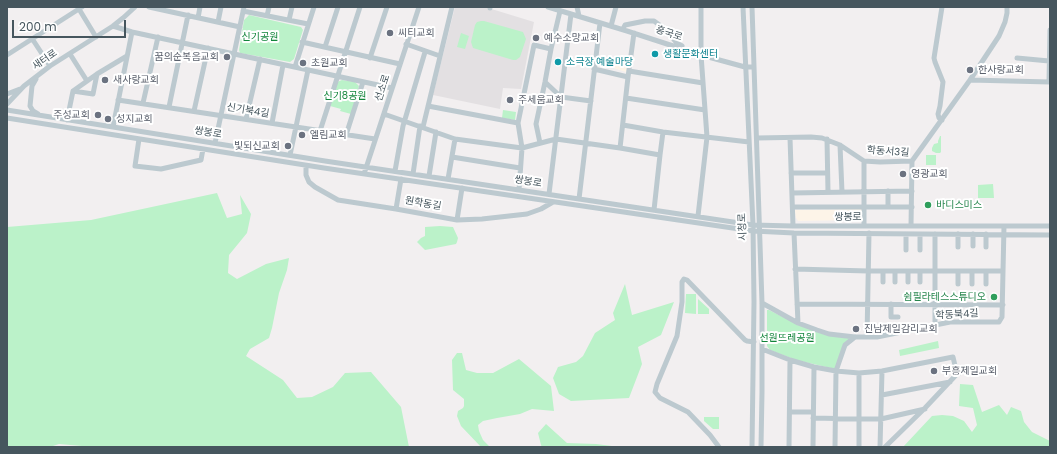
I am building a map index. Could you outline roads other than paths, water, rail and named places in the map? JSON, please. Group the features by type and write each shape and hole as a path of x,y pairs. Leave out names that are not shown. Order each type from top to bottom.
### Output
{"street":[{"name":"새터로","path":"7,104 24,86 50,66 113,26 136,7"},
{"path":"149,7 168,9 188,16 240,27"},
{"path":"198,18 200,7"},
{"path":"218,22 221,7"},
{"path":"267,16 269,7"},
{"path":"289,20 292,7"},
{"path":"295,67 314,7"},
{"path":"325,47 338,7"},
{"path":"320,131 360,7"},
{"path":"370,58 387,7"},
{"name":"선소로","path":"364,174 419,7"},
{"path":"413,174 422,127 452,7"},
{"name":"흥국로","path":"548,7 623,29 701,55 745,67 754,67"},
{"path":"578,7 579,16"},
{"path":"611,26 616,7"},
{"path":"698,216 707,137 701,55 701,7"},
{"name":"시청로","path":"742,7 753,225 754,342 752,447"},
{"name":"시청로","path":"752,7 762,303 761,447"},
{"path":"942,7 934,58 943,82 938,114 939,118 942,120"},
{"path":"912,161 970,80 999,36 1005,22 1007,7"},
{"path":"7,55 33,40 80,8 96,37"},
{"path":"215,143 244,9 267,16 308,24"},
{"path":"540,143 536,124 558,9"},
{"path":"549,194 571,14"},
{"path":"169,107 188,16"},
{"path":"623,29 625,26 645,21 654,21 665,29 677,43 686,49"},
{"path":"579,199 600,23"},
{"path":"113,26 132,32 392,88"},
{"path":"970,80 1049,82 1050,30"},
{"path":"113,127 132,32"},
{"path":"620,148 634,33"},
{"path":"143,103 158,37"},
{"path":"33,40 50,66"},
{"path":"302,42 400,64"},
{"path":"406,44 440,56"},
{"path":"518,190 522,148 518,123 534,45 551,49"},
{"path":"194,111 208,48"},
{"path":"395,171 403,126 426,52"},
{"path":"70,54 87,81"},
{"path":"66,120 73,91 97,74 127,56"},
{"path":"1017,58 1049,61"},
{"path":"246,119 260,59"},
{"path":"272,123 283,64"},
{"path":"594,69 704,84"},
{"path":"290,155 308,70"},
{"path":"73,91 93,94 97,74"},
{"path":"38,76 32,86 30,106 33,111 42,116"},
{"path":"346,135 363,82"},
{"path":"545,82 561,97 591,102"},
{"path":"7,94 24,86"},
{"path":"626,98 705,110"},
{"name":"신기북4길","path":"118,100 375,139"},
{"path":"428,106 518,123"},
{"name":"쌍봉로","path":"7,110 366,167 753,225 1050,226"},
{"path":"384,114 455,139 522,148 556,139 660,155"},
{"name":"쌍봉로","path":"7,118 306,166 753,231 794,233 1050,235"},
{"path":"623,125 663,132 749,142"},
{"path":"429,176 436,132"},
{"path":"654,210 663,132"},
{"name":"학동서3길","path":"757,138 812,137 827,139 840,145 864,161 912,161 911,226"},
{"path":"790,138 793,226"},
{"path":"139,139 135,166 161,169 200,160 203,149"},
{"path":"448,179 455,139"},
{"path":"827,139 828,192"},
{"path":"840,145 842,192"},
{"path":"452,157 520,168"},
{"path":"864,161 864,226"},
{"name":"원학동길","path":"306,166 306,175 309,182 336,199 457,220 527,214 542,209 553,202"},
{"path":"792,173 828,172"},
{"path":"396,209 401,179"},
{"path":"457,220 462,188"},
{"path":"888,191 888,206"},
{"path":"792,193 912,191"},
{"path":"793,207 912,207"},
{"name":"학동북4길","path":"762,303 798,323 829,334 855,337 877,337 950,322 998,322 1002,318 1004,226"},
{"path":"794,233 798,323"},
{"path":"867,337 869,233"},
{"path":"906,234 906,250"},
{"path":"920,234 920,250"},
{"path":"935,324 936,234"},
{"path":"958,234 958,247"},
{"path":"973,234 973,246"},
{"path":"986,234 986,247"},
{"path":"795,270 1003,271"},
{"path":"883,271 883,282"},
{"path":"895,271 895,282"},
{"path":"908,271 908,282"},
{"path":"920,271 920,282"},
{"path":"958,271 958,284"},
{"path":"972,271 972,284"},
{"path":"986,271 986,284"},
{"path":"719,447 710,435 688,412 660,398 655,392 677,336 682,302 682,282 684,279 687,280 745,340 754,342"},
{"name":"학동북4길","path":"797,304 1002,305"},
{"path":"891,304 891,317 898,317"},
{"path":"835,447 836,371 845,345 855,337"},
{"path":"762,349 790,360 814,367 836,371 859,372 882,371 953,357 957,374"},
{"path":"789,447 790,360"},
{"path":"812,447 814,367"},
{"path":"886,447 957,374 970,369"},
{"path":"880,447 882,371"},
{"path":"859,372 859,447"},
{"path":"882,395 950,382"},
{"path":"753,393 762,392"},
{"path":"813,418 881,418 925,408"},
{"path":"790,412 813,412"}],"place":[{"name":"씨티교회","path":"390,33"},
{"name":"예수소망교회","path":"536,38"},
{"name":"생활문화센터","path":"655,54"},
{"name":"꿈의순복음교회","path":"227,57"},
{"name":"소극장 예술마당","path":"558,62"},
{"name":"초원교회","path":"303,63"},
{"name":"한사랑교회","path":"970,70"},
{"name":"새사랑교회","path":"105,80"},
{"name":"주세움교회","path":"510,100"},
{"name":"주성교회","path":"98,115"},
{"name":"성지교회","path":"108,119"},
{"name":"엘림교회","path":"302,135"},
{"name":"빛되신교회","path":"288,146"},
{"name":"영광교회","path":"903,174"},
{"name":"바디스미스","path":"928,205"},
{"name":"쉼필라테스스튜디오","path":"994,297"},
{"name":"진남제일감리교회","path":"856,329"},
{"name":"부흥제일교회","path":"934,371"}],"park label":[{"name":"신기공원","path":"260,37"},
{"name":"신기8공원","path":"345,96"},
{"name":"선원뜨레공원","path":"787,338"}]}
